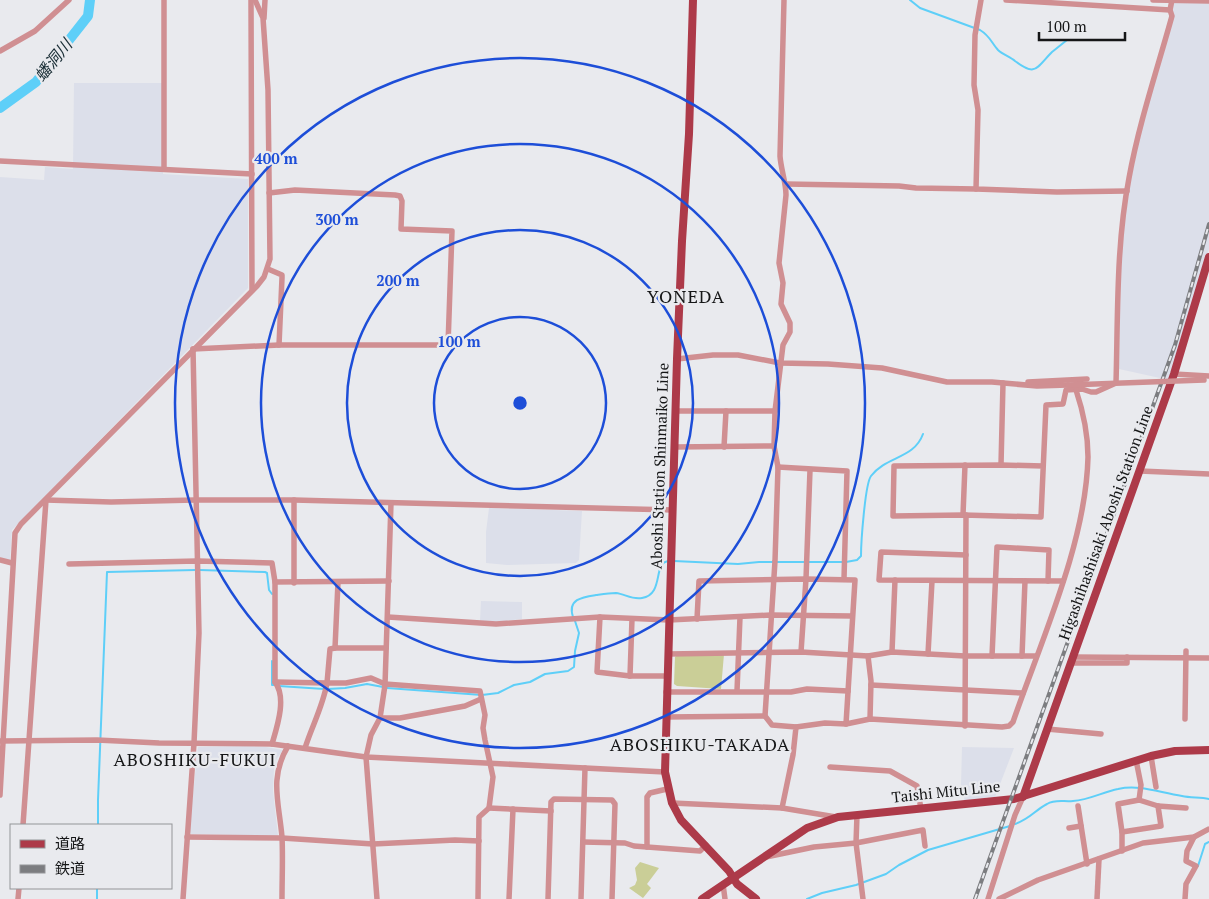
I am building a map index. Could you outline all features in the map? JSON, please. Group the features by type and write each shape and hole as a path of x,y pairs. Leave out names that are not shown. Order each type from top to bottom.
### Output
{"main road":[{"name":"Aboshi Station Shinmaiko Line","path":"694,0 689,134 682,241 666,692 665,772 667,789 681,820 729,871 742,889 756,899"},
{"name":"Higashihashisaki Aboshi Station Line","path":"1023,797 1174,374 1209,257"},
{"name":"Taishi Mitu Line","path":"702,899 807,828 838,817 1011,800 1151,756 1175,751 1209,750"}],"street":[{"path":"0,51 35,31 69,0"},
{"path":"164,0 164,169"},
{"path":"251,0 252,289"},
{"path":"0,795 1,741 15,533 21,524 260,281 268,268 270,259 270,193 268,90 264,18 255,0"},
{"path":"264,34 265,0"},
{"path":"784,0 780,156 782,173 786,184 779,263 783,283 781,304 790,324 790,332 784,345 780,363 775,411 774,446 778,467 774,580 765,716 772,725 796,727 825,723 846,724 870,719 965,726 1009,726 1013,722 1063,581 1075,539 1087,477 1086,423 1076,390"},
{"path":"976,190 978,110 974,85 975,34 981,0"},
{"path":"1006,0 1170,10"},
{"path":"1153,0 1209,1"},
{"path":"1043,466 894,466 893,516 1041,517 1046,405 1063,404 1066,390 1082,389 1096,392 1116,383 1119,254 1127,191 1136,148 1172,16 1170,10 1172,0"},
{"path":"0,161 252,174"},
{"path":"786,184 1058,192 1127,191"},
{"path":"193,349 279,345 448,345 452,231 401,229 402,201 400,196 396,195 295,190 270,193"},
{"path":"268,268 282,275 279,345"},
{"path":"183,899 194,743 199,633 193,349"},
{"path":"678,359 713,355 738,356 780,363 882,368 947,382 1037,386 1207,379"},
{"path":"1174,374 1207,379"},
{"path":"1003,383 1009,381 1032,382 1087,379"},
{"path":"1001,465 1003,383"},
{"path":"676,411 775,411"},
{"path":"724,447 726,411"},
{"path":"675,447 774,446"},
{"path":"965,465 965,726"},
{"path":"778,467 847,471 844,578"},
{"path":"801,652 810,470"},
{"path":"1140,471 1209,474"},
{"path":"46,500 111,502 294,500 673,510"},
{"path":"24,824 46,500"},
{"path":"294,500 294,583"},
{"path":"377,899 366,757 371,735 380,718 385,687 391,503"},
{"path":"992,656 997,547 1049,550 1048,581"},
{"path":"966,555 881,552 879,580 1063,581"},
{"path":"0,560 12,563"},
{"path":"69,564 197,561 272,563 275,582 275,682 279,687 280,702 278,724 272,744"},
{"path":"697,619 700,581 844,578 855,580 846,724"},
{"path":"892,652 896,580"},
{"path":"275,582 389,581"},
{"path":"928,654 932,581"},
{"path":"1022,656 1026,581"},
{"path":"335,648 338,582"},
{"path":"388,617 496,624 600,617 669,620 771,615 852,616"},
{"path":"737,691 740,616"},
{"path":"600,617 597,672 630,676 667,676"},
{"path":"630,676 632,619"},
{"path":"304,748 325,693 330,648 386,648"},
{"path":"1185,719 1186,650"},
{"path":"668,654 801,652 868,656 892,652 965,656 1036,656"},
{"path":"868,656 871,685 870,719"},
{"path":"1072,660 1126,657 1209,658"},
{"path":"275,682 327,684 346,683 371,678 385,687 480,691 485,715 483,728 493,777 489,808 479,817 478,899"},
{"path":"871,685 1023,693"},
{"path":"666,692 791,692 807,689 848,691"},
{"path":"380,718 400,718 465,706 480,696"},
{"path":"666,717 765,716"},
{"path":"782,808 793,755 796,727"},
{"path":"1048,729 1101,734"},
{"path":"1,741 104,740 272,744 366,757 665,772"},
{"path":"282,899 282,838 276,784 278,764 288,746"},
{"path":"1151,756 1156,787"},
{"path":"1136,760 1141,785 1139,800"},
{"path":"830,767 890,771 917,786 922,809"},
{"path":"581,899 585,768"},
{"path":"647,847 647,797 650,793 667,789"},
{"path":"988,899 1015,815 1023,797"},
{"path":"548,899 550,811 551,802 554,799 612,800 615,804 612,899"},
{"path":"1122,851 1122,832 1118,804 1139,800 1158,806 1186,808"},
{"path":"672,803 782,808 838,817"},
{"path":"1078,806 1087,864"},
{"path":"1122,832 1161,826 1158,806"},
{"path":"489,808 550,811"},
{"path":"509,899 513,809"},
{"path":"857,815 856,843 862,899"},
{"path":"1069,828 1081,826"},
{"path":"999,899 1038,880 1143,843 1194,837 1209,829"},
{"path":"761,858 924,830 925,846"},
{"path":"187,837 282,838 373,844 479,841"},
{"path":"1185,899 1186,884 1196,866 1186,861 1187,851 1194,837"},
{"path":"583,842 625,843 634,846 700,851 706,845"},
{"path":"1097,899 1100,859"},
{"path":"723,884 725,899"}],"shaded area":[{"path":"1174,0 1209,0 1209,249 1169,380 1119,369 1121,259 1128,193 1142,127"},
{"path":"74,83 163,83 163,174 248,179 248,288 12,530 10,561 0,560 0,177 44,180 45,167 73,169"},
{"path":"489,508 582,511 579,560 576,563 507,565 486,563 486,532"},
{"path":"481,601 522,602 522,619 496,622 480,621"},
{"path":"247,746 283,750 276,760 274,769 273,791 278,836 191,834 189,830 198,747"},
{"path":"962,747 1014,748 995,797 986,797 981,801 964,802 965,787 961,786"}],"green space":[{"path":"724,654 721,689 677,686 674,684 676,656"},
{"path":"640,862 659,868 647,884 651,888 643,898 629,888 635,885 637,880 635,868"}],"waterway":[{"name":"蟠洞川","path":"0,108 36,82 88,16 90,0"},
{"path":"910,0 920,8 980,30 1000,51 1027,69 1039,66 1067,40"},
{"path":"674,561 738,564 759,562 846,562 857,560 861,556 865,501 871,476 877,469 907,453 919,442 923,434"},
{"path":"573,617 572,606 577,600 586,597 613,593 635,598 649,595 654,591 661,567 669,561"},
{"path":"98,824 107,572 195,570"},
{"path":"200,570 265,572 267,573 269,590 272,594"},
{"path":"387,688 482,695 498,693 514,685 530,682 545,674 568,671 574,667 579,633 575,621"},
{"path":"272,661 272,685 274,685"},
{"path":"328,689 367,684 383,687"},
{"path":"279,686 324,689"},
{"path":"1015,824 1050,802 1090,798 1112,790 1126,788 1142,788 1185,797 1209,799"},
{"path":"807,899 886,874 928,850 1010,826"},
{"path":"1198,866 1205,844 1209,842"},
{"path":"97,889 97,899"}],"railway":[{"path":"975,899 1175,345 1209,224"}],"district":[{"name":"YONEDA","path":"686,297"},
{"name":"ABOSHIKU-TAKADA","path":"700,745"},
{"name":"ABOSHIKU-FUKUI","path":"195,760"}]}
